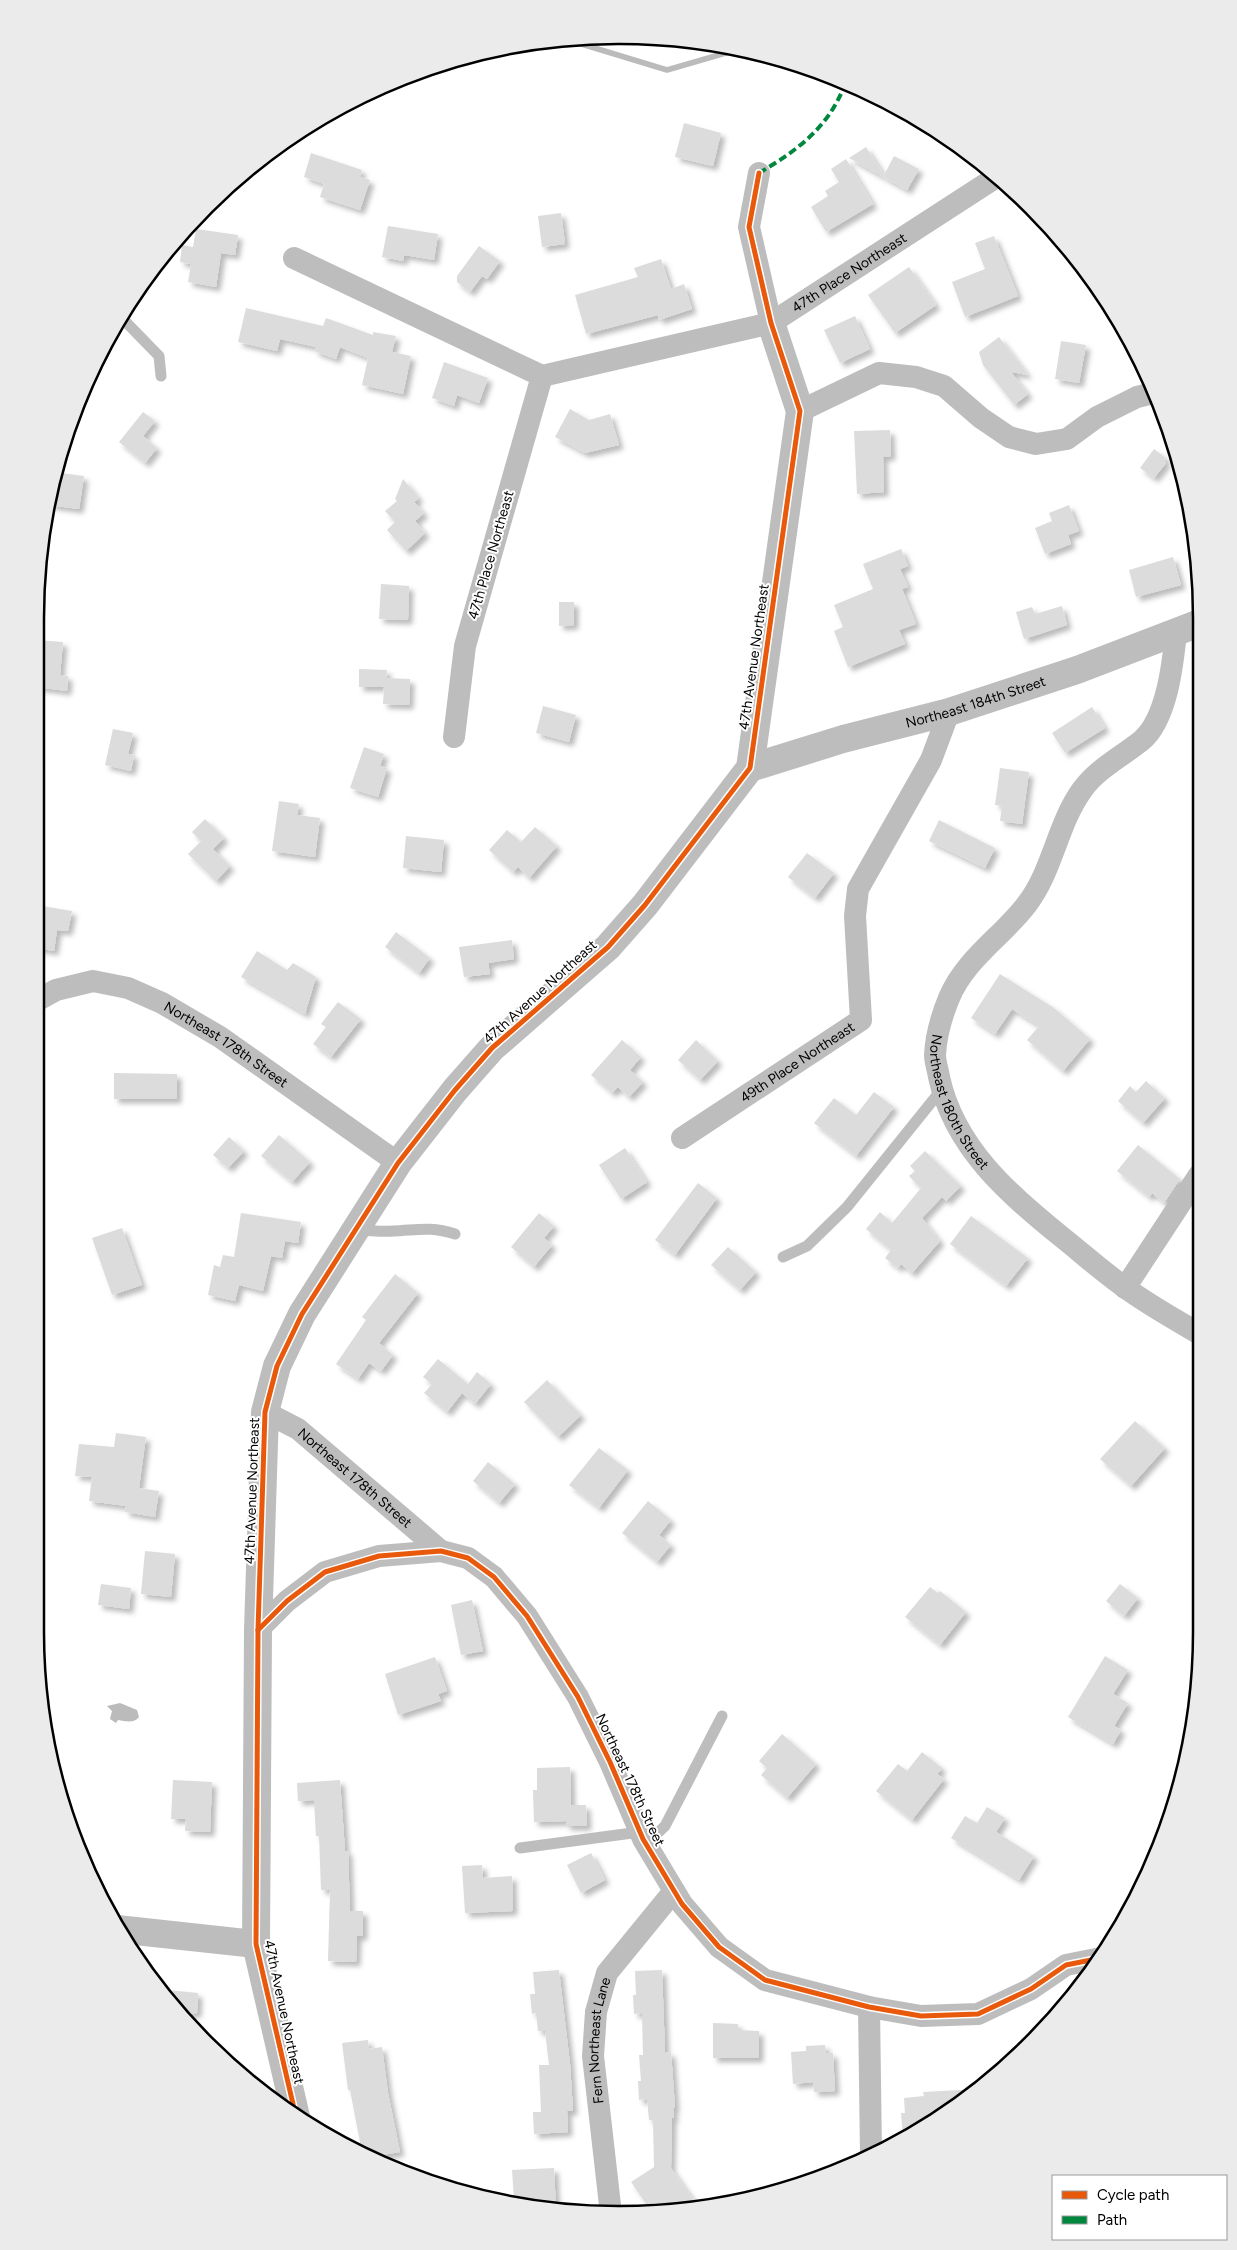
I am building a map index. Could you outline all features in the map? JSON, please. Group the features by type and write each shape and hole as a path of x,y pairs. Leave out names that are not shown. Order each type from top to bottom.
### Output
{"street":[{"name":"47th Avenue Northeast","path":"293,2105 256,1944 258,1630 266,1412 277,1366 302,1314 398,1163 455,1090 492,1048 608,947 645,905 750,768 800,411 771,323 749,227 759,173"},
{"name":"47th Place Northeast","path":"454,737 465,646 542,376 771,323 991,181"},
{"path":"294,258 542,376"},
{"path":"800,411 879,373 916,376 944,386 981,418 1009,437 1036,444 1067,439 1105,413 1137,396 1147,394"},
{"name":"Northeast 184th Street","path":"750,768 843,739 948,712 1077,670 1186,628"},
{"name":"Northeast 180th Street","path":"1186,628 1173,663 1157,718 1143,740 1109,763 1082,789 1065,820 1043,878 1027,904 969,966 950,995 939,1029 935,1056 944,1099 964,1137 988,1172 1017,1202 1125,1288 1193,1330"},
{"name":"49th Place Northeast","path":"682,1138 862,1020 855,916 858,889 931,760 948,712"},
{"name":"Northeast 178th Street","path":"44,997 56,990 94,981 128,988 162,1003 220,1037 398,1163"},
{"path":"1125,1288 1193,1184"},
{"name":"Northeast 178th Street","path":"266,1412 298,1430 440,1551"},
{"name":"Northeast 178th Street","path":"258,1630 287,1601 324,1572 379,1556 440,1551 468,1558 494,1577 527,1616 578,1697 610,1762 643,1838 682,1904 718,1947 765,1980 869,2007 921,2016 978,2014 1031,1989 1066,1965 1089,1960"},
{"name":"Fern Northeast Lane","path":"610,2206 593,2056 596,2012 607,1973 674,1891"},
{"path":"128,1930 256,1944"},
{"path":"869,2007 871,2148"}],"lane":[{"path":"126,322 159,356 161,376"},
{"path":"783,1257 807,1246 847,1207 942,1089"},
{"path":"356,1230 392,1231 425,1227 455,1234"},
{"path":"520,1848 643,1838 665,1826 722,1716"}],"shaded area":[{"path":"120,1703 137,1710 139,1717 132,1721 118,1720 116,1723 110,1719 112,1711 107,1706"}],"building":[{"path":"684,123 721,133 713,166 675,157"},
{"path":"866,147 884,175 894,156 919,169 907,190 849,158"},
{"path":"311,153 362,170 360,177 370,180 360,210 320,197 324,184 304,177"},
{"path":"846,159 873,204 826,232 811,207 828,196 825,191 839,182 831,169"},
{"path":"561,213 565,244 542,247 538,216"},
{"path":"388,226 438,234 434,260 404,255 403,261 382,257"},
{"path":"196,229 238,235 235,255 221,253 216,287 188,282 191,264 180,262 182,245 193,247"},
{"path":"994,236 1018,296 965,317 952,282 985,269 975,243"},
{"path":"479,246 500,261 487,279 482,276 470,292 457,282 457,276"},
{"path":"661,259 671,289 684,284 692,309 659,320 658,315 586,334 575,295 638,277 634,268"},
{"path":"909,267 936,305 895,333 868,295"},
{"path":"246,308 323,326 326,318 373,335 373,332 396,336 392,352 411,356 403,394 362,385 368,358 340,347 336,359 314,351 316,347 280,339 277,351 238,342"},
{"path":"855,316 870,349 840,363 824,330"},
{"path":"999,337 1028,375 1011,372 1028,394 1014,405 983,365 979,352"},
{"path":"1061,341 1086,345 1079,383 1055,379"},
{"path":"444,362 488,378 479,403 457,395 454,406 432,398"},
{"path":"570,409 589,420 610,414 619,445 585,453 555,437"},
{"path":"143,412 155,421 143,436 157,448 145,463 119,442"},
{"path":"890,430 891,456 883,457 884,492 857,494 854,431"},
{"path":"1154,449 1166,458 1164,461 1166,463 1154,478 1140,468"},
{"path":"62,473 84,476 79,509 55,506"},
{"path":"403,479 419,498 414,502 424,513 415,521 425,533 406,551 387,530 395,522 385,511 397,501 395,499"},
{"path":"1069,505 1079,531 1068,535 1071,544 1045,554 1035,528 1052,521 1049,513"},
{"path":"901,549 908,566 900,569 908,587 902,589 916,624 899,630 905,644 848,667 834,631 843,627 834,605 873,589 863,564"},
{"path":"1173,557 1181,585 1136,597 1129,570"},
{"path":"381,584 409,586 408,620 379,619"},
{"path":"559,602 574,602 574,625 559,626"},
{"path":"1062,606 1067,625 1024,639 1016,612 1032,607 1035,614"},
{"path":"44,641 63,642 60,675 68,676 67,691 44,688"},
{"path":"359,669 387,670 386,678 410,679 409,705 383,704 384,687 359,687"},
{"path":"543,706 576,715 569,742 536,733"},
{"path":"1092,707 1105,728 1065,753 1052,733"},
{"path":"113,729 133,733 128,754 134,755 131,771 105,765"},
{"path":"364,747 384,754 380,766 387,768 378,797 350,788"},
{"path":"1000,768 1029,772 1022,824 1000,821 1002,806 995,805"},
{"path":"279,801 299,804 297,815 320,818 315,857 272,851"},
{"path":"205,819 224,838 213,849 230,866 216,881 188,854 201,841 192,832"},
{"path":"939,820 995,848 985,868 929,841"},
{"path":"535,827 557,846 529,878 518,867 513,872 489,850 507,830 521,842"},
{"path":"406,836 444,840 441,872 403,868"},
{"path":"807,853 834,873 815,898 788,877"},
{"path":"44,906 72,911 68,931 57,930 54,951 44,949"},
{"path":"396,932 430,958 419,973 385,947"},
{"path":"512,940 514,959 488,963 490,974 464,977 459,947"},
{"path":"257,951 287,970 293,963 316,977 305,1014 241,977"},
{"path":"1000,974 1054,1008 1090,1039 1063,1071 1027,1040 1039,1026 1012,1009 995,1034 971,1018"},
{"path":"338,1002 361,1019 331,1057 313,1044 326,1027 321,1024"},
{"path":"622,1040 641,1057 630,1070 643,1082 629,1097 618,1087 612,1093 591,1075"},
{"path":"696,1040 718,1061 700,1080 678,1060"},
{"path":"114,1073 177,1074 177,1099 114,1099"},
{"path":"1146,1081 1165,1098 1143,1123 1118,1101 1130,1086 1136,1092"},
{"path":"874,1092 894,1107 856,1156 814,1123 834,1098 856,1115"},
{"path":"279,1135 310,1162 292,1182 261,1156"},
{"path":"229,1137 244,1151 228,1168 213,1155"},
{"path":"1138,1145 1180,1179 1164,1203 1152,1193 1149,1197 1117,1171"},
{"path":"625,1148 647,1182 621,1199 599,1165"},
{"path":"925,1151 961,1186 946,1201 942,1197 922,1218 940,1241 912,1273 901,1264 898,1268 885,1258 891,1250 866,1229 880,1212 892,1223 921,1188 909,1176 915,1171 910,1166"},
{"path":"698,1183 717,1198 675,1255 655,1240"},
{"path":"241,1213 301,1222 298,1243 285,1241 282,1258 271,1256 263,1291 239,1285 235,1301 208,1295 214,1265 220,1267 223,1255 234,1257"},
{"path":"539,1213 554,1226 544,1238 552,1245 534,1267 511,1247"},
{"path":"971,1216 1028,1258 1006,1286 950,1244"},
{"path":"122,1228 142,1285 112,1295 92,1238"},
{"path":"728,1247 756,1272 740,1290 711,1265"},
{"path":"395,1274 418,1293 379,1343 393,1355 381,1371 369,1363 358,1379 336,1364 366,1320 362,1317"},
{"path":"438,1359 468,1384 477,1372 491,1384 475,1404 462,1393 447,1412 424,1393 432,1384 423,1377"},
{"path":"547,1380 581,1415 558,1437 524,1402"},
{"path":"1135,1421 1165,1448 1131,1486 1100,1459"},
{"path":"116,1433 146,1437 139,1488 159,1491 155,1517 125,1512 126,1506 89,1501 92,1477 75,1476 79,1444 114,1447"},
{"path":"599,1448 628,1470 599,1508 569,1485"},
{"path":"488,1462 515,1484 499,1503 473,1481"},
{"path":"648,1501 671,1520 659,1535 671,1545 657,1562 622,1533"},
{"path":"145,1551 175,1554 171,1597 141,1594"},
{"path":"101,1584 131,1588 129,1609 98,1605"},
{"path":"1120,1584 1138,1598 1124,1616 1106,1601"},
{"path":"930,1587 938,1593 940,1591 966,1612 940,1645 905,1617"},
{"path":"472,1600 483,1651 461,1655 451,1605"},
{"path":"1105,1656 1128,1670 1113,1694 1128,1703 1114,1726 1121,1730 1113,1744 1068,1717"},
{"path":"435,1657 447,1691 438,1694 441,1701 398,1715 385,1674"},
{"path":"782,1734 816,1764 787,1798 761,1775 767,1768 759,1761"},
{"path":"922,1752 942,1768 937,1774 944,1779 912,1820 876,1791 898,1764 907,1771"},
{"path":"570,1767 571,1805 586,1805 587,1826 566,1826 566,1821 534,1822 533,1790 537,1790 537,1768"},
{"path":"173,1780 212,1782 210,1832 185,1831 186,1819 171,1819"},
{"path":"340,1780 345,1851 348,1851 350,1911 363,1911 363,1936 357,1936 356,1962 328,1961 330,1890 321,1890 319,1836 316,1836 314,1800 298,1801 297,1783"},
{"path":"987,1807 1005,1818 996,1832 1034,1856 1019,1880 951,1838 965,1816 977,1823"},
{"path":"591,1853 605,1880 581,1893 567,1865"},
{"path":"482,1865 483,1878 512,1876 513,1911 465,1913 462,1866"},
{"path":"559,1970 570,2064 573,2111 567,2111 568,2132 534,2134 533,2112 541,2112 539,2065 549,2065 545,2031 538,2031 536,2013 532,2014 530,1994 535,1994 533,1972"},
{"path":"662,1970 665,2053 671,2052 675,2108 673,2108 674,2118 672,2118 671,2168 694,2201 647,2205 631,2182 654,2167 653,2120 649,2120 647,2099 639,2100 638,2081 641,2081 639,2055 643,2055 642,2013 634,2014 633,1995 636,1995 635,1971"},
{"path":"170,1990 198,1993 197,2013 189,2013"},
{"path":"713,2023 738,2024 738,2030 759,2031 759,2058 713,2058"},
{"path":"368,2040 369,2049 382,2047 388,2093 400,2152 382,2155 360,2145 350,2090 348,2090 342,2043"},
{"path":"825,2045 826,2053 833,2053 835,2091 814,2092 813,2082 793,2084 791,2052 806,2051 806,2046"},
{"path":"964,2090 902,2131 901,2113 905,2113 904,2098 924,2096 923,2092"},
{"path":"554,2168 556,2202 514,2196 512,2170"}],"waterway":[{"path":"584,45 667,70 723,54"}],"marked path":[{"path":"759,173 787,155 811,136 830,113 842,90"}],"cycle path":[{"path":"293,2105 256,1944 258,1630 265,1412 277,1366 302,1314 398,1163 455,1090 492,1048 608,947 645,905 750,768 800,411 771,323 749,227 759,173"},
{"path":"258,1630 287,1601 325,1572 379,1556 441,1551 468,1558 494,1577 527,1616 578,1697 610,1762 643,1839 682,1904 719,1947 765,1980 869,2007 921,2016 978,2014 1031,1989 1066,1965 1089,1960"}]}
